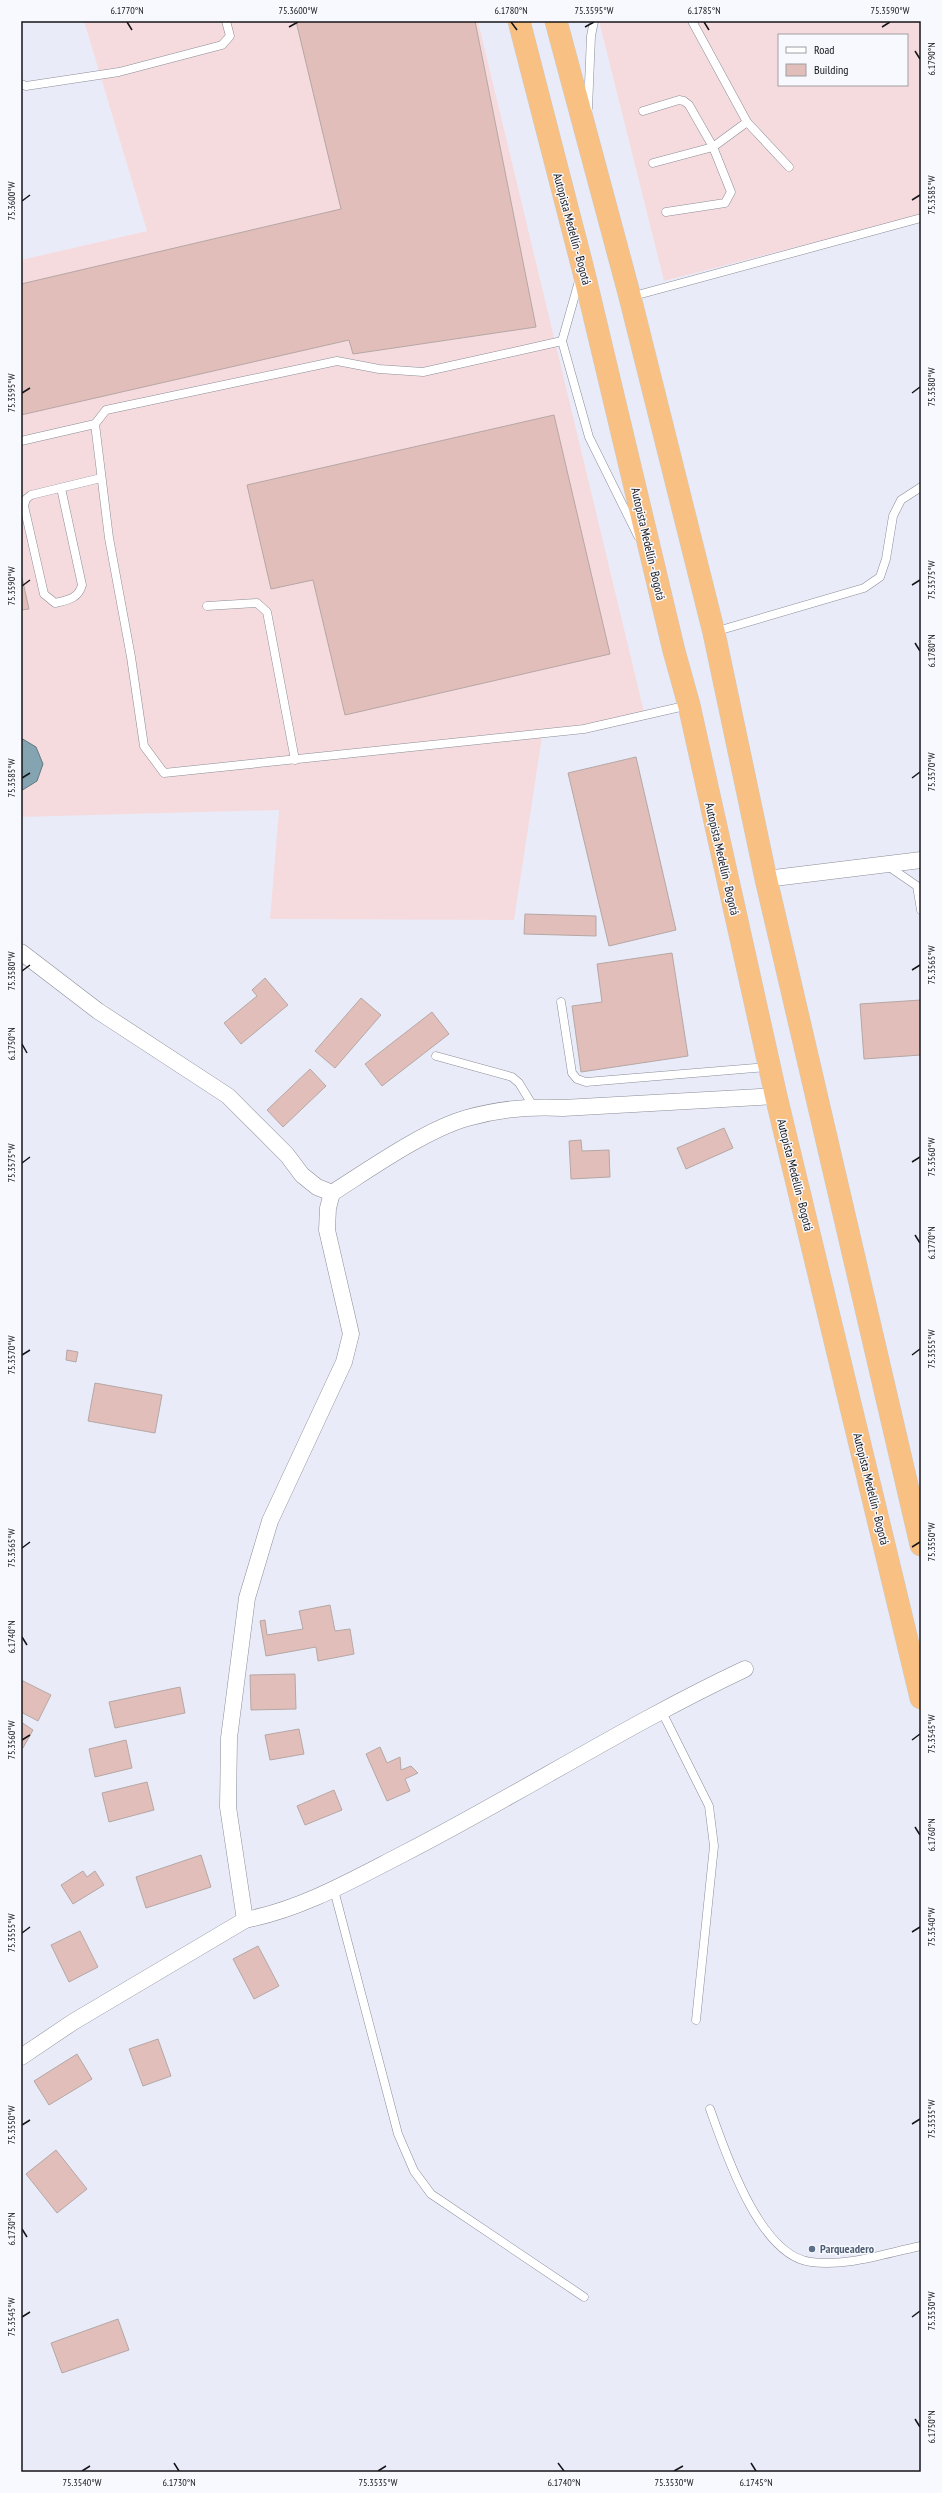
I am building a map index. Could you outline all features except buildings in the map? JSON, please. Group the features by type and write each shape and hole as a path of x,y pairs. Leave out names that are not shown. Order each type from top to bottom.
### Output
{"highway":[{"name":"Autopista Medellín - Bogotá","path":"519,21 583,268 655,571 689,705 776,1096 921,1698"},
{"path":"556,21 586,141 630,297 714,633 766,879 921,1545"}],"street":[{"path":"766,879 921,860"},
{"path":"21,952 98,1011 228,1096 287,1155 302,1175 317,1187 332,1193"},
{"path":"245,1920 228,1807 229,1738 247,1598 270,1521 344,1362 351,1334 327,1230 328,1208 332,1193 424,1138 466,1118 533,1106 564,1108 776,1096"},
{"path":"21,2057 73,2022 245,1920 275,1914 334,1890 478,1815 661,1710 745,1669"}],"lane":[{"path":"21,84 26,86 119,72 222,45 230,36 226,21"},
{"path":"586,141 591,36 594,21"},
{"path":"692,21 747,122 789,167"},
{"path":"643,111 684,101 689,105 713,147 731,192 730,198 725,203 666,212"},
{"path":"653,163 713,147 747,122"},
{"path":"630,297 921,218"},
{"path":"583,268 562,341 589,437 655,571"},
{"path":"21,441 95,424 106,410 337,361 379,369 424,372 562,341"},
{"path":"95,424 101,478 144,746 164,773 584,729 689,705"},
{"path":"61,488 82,585 80,592 75,598 55,603 44,594 24,506 26,499 31,494 101,478"},
{"path":"714,633 864,588 880,578 896,511 901,500 921,487"},
{"path":"207,606 257,603 267,612 295,760"},
{"path":"885,864 917,886 921,910"},
{"path":"561,1002 572,1073 577,1079 586,1082 770,1067"},
{"path":"436,1056 512,1077 518,1082 533,1106"},
{"path":"661,1710 709,1806 714,1846 696,2020"},
{"path":"334,1890 398,2134 414,2171 431,2194 584,2297"},
{"path":"710,2109 738,2183 774,2242 792,2256 809,2262 840,2262 921,2246"}],"shaded area":[{"path":"84,21 478,21 644,712 542,737 514,920 270,919 279,810 21,817 21,260 147,231"},
{"path":"599,21 921,21 921,215 664,281"}],"water":[{"path":"21,738 36,747 43,764 37,781 21,791"}],"place":[{"name":"Parqueadero","path":"812,2249"}]}
